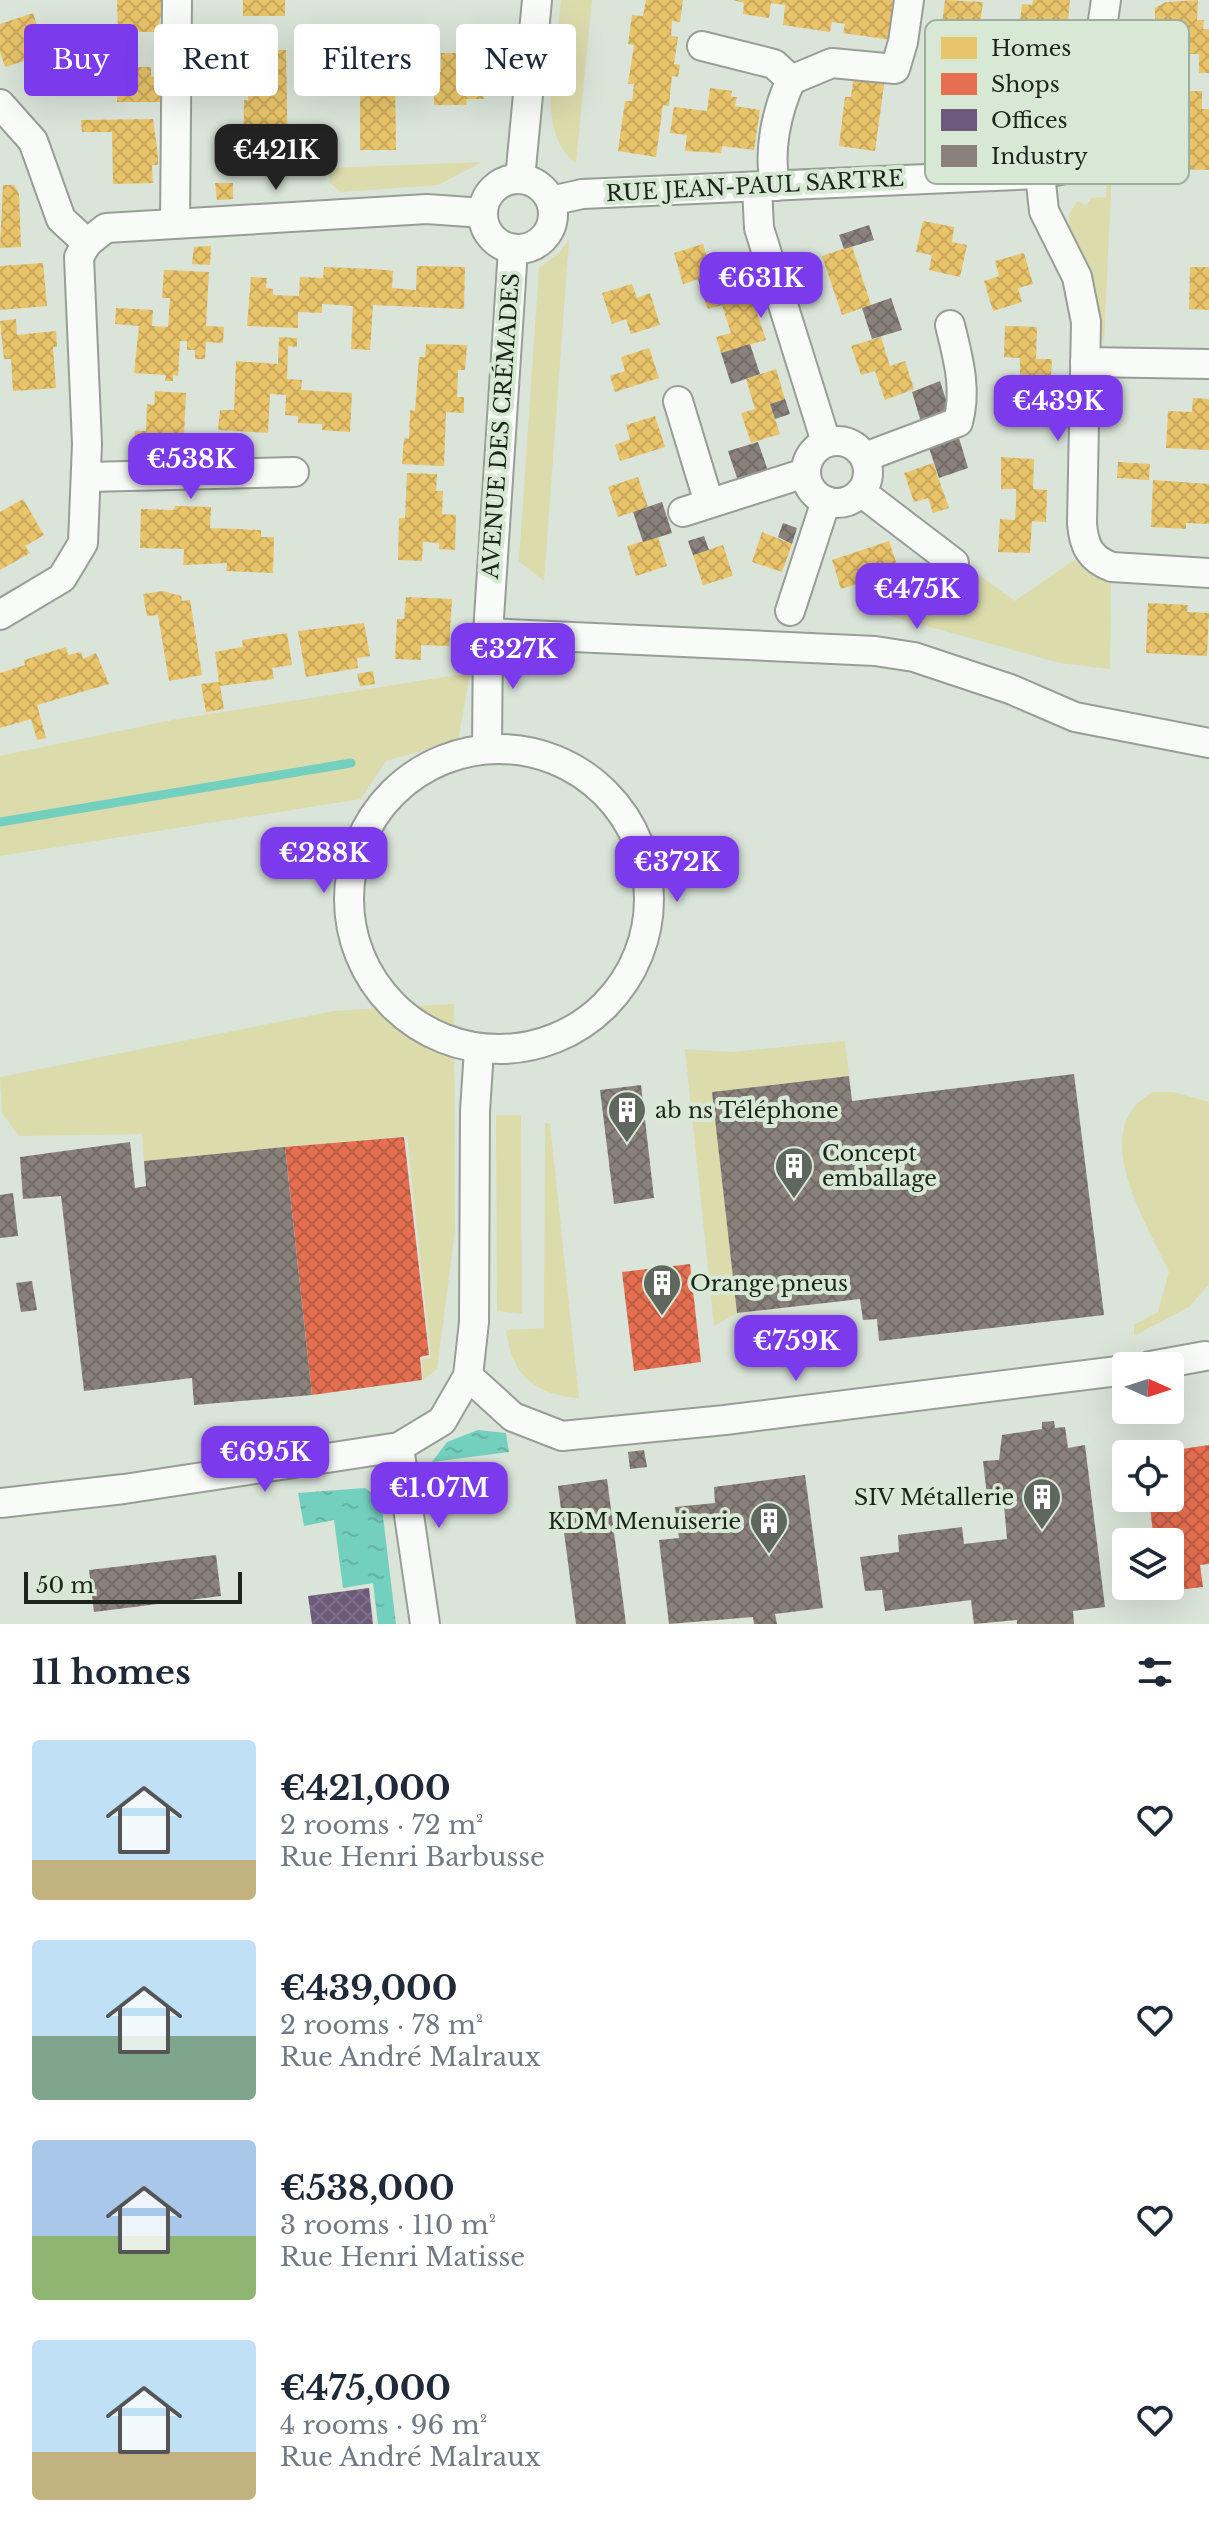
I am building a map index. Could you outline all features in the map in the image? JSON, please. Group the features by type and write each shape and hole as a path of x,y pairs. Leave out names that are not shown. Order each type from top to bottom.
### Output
{"street":[{"path":"175,223 177,0"},
{"path":"520,179 537,0"},
{"path":"826,442 759,228 766,186 772,174 778,106 791,80 832,63 895,69 903,42 909,0"},
{"name":"RUE JEAN-PAUL SARTRE","path":"1103,20 1106,0"},
{"path":"702,46 774,64 791,80"},
{"path":"0,104 33,141 61,219 87,243"},
{"path":"520,179 539,185 551,201 554,212 549,232 534,246 513,249 495,240 484,223 483,213 494,188 520,179"},
{"name":"RUE JEAN-PAUL SARTRE","path":"551,201 582,194 925,179"},
{"path":"1041,184 1044,211 1077,277 1086,322 1082,524 1087,550 1100,562 1112,567 1209,573"},
{"path":"0,615 62,578 83,543 87,477 78,287 79,257 87,243 106,228 427,209 483,213"},
{"name":"AVENUE DES CRÉMADES","path":"487,748 488,633 513,249"},
{"path":"865,457 958,422 962,406 962,373 950,325"},
{"path":"1085,362 1209,364"},
{"path":"678,401 696,508 805,473"},
{"path":"826,442 852,444 865,457 868,475 861,492 845,502 826,501 812,491 805,473 810,454 826,442"},
{"path":"87,477 294,472"},
{"path":"861,492 954,563"},
{"path":"790,611 826,501"},
{"path":"488,633 875,651 914,657 1010,689 1075,717 1209,743"},
{"path":"487,748 551,757 606,791 642,845 651,909 635,969 595,1018 541,1046 479,1050 431,1035 391,1005 363,964 349,915 352,867 369,822 400,785 440,759 487,748"},
{"path":"0,1503 124,1489 399,1447 442,1421 468,1376 474,1322 475,1111 479,1050"},
{"path":"1184,1360 1208,1356"},
{"path":"468,1376 513,1417 562,1436 725,1420 1112,1372"},
{"path":"399,1447 425,1624"}],"green space":[{"path":"561,0 592,0 576,163 563,149 551,110 551,96 576,96 576,24 558,24"},
{"path":"482,162 438,185 341,192 330,183 328,168"},
{"path":"1107,184 1111,184 1104,342 1069,234 1069,215 1077,201 1086,205 1092,198 1106,197"},
{"path":"569,240 544,581 519,561 539,268 560,252"},
{"path":"958,560 1015,601 1074,560 1086,572 1111,583 1110,669 1060,663 880,613"},
{"path":"470,673 458,741 386,761 361,799 0,856 0,756 172,720"},
{"path":"454,1004 455,1231 437,1369 423,1380 422,1359 431,1358 407,1136 144,1161 142,1134 19,1136 2,1113 0,1077 334,1011"},
{"path":"845,1041 849,1076 712,1092 737,1313 714,1326 685,1049 731,1052"},
{"path":"1153,1092 1173,1092 1209,1102 1209,1284 1189,1307 1134,1336 1134,1325 1158,1312 1169,1272 1136,1203 1122,1152 1124,1129 1133,1109"},
{"path":"496,1115 521,1115 522,1314 497,1311"},
{"path":"545,1123 550,1124 579,1398 549,1392 528,1380 514,1359 506,1330 544,1328"}],"water":[{"path":"478,1430 506,1433 509,1452 432,1462 447,1442"},
{"path":"365,1488 381,1500 396,1624 378,1624 373,1583 343,1588 334,1520 304,1526 298,1493"}],"building: Homes":[{"path":"117,0 163,0 159,24 154,24 154,32 138,32 138,24 118,24"},
{"path":"243,0 285,0 285,16 243,16"},
{"path":"646,0 683,0 680,22 672,21 671,36 678,37 674,64 680,65 678,77 672,76 669,106 663,105 656,157 618,151 625,101 632,101 634,84 628,84 634,45 628,44 632,15 643,16"},
{"path":"733,0 904,0 899,41 843,33 845,24 832,22 830,32 783,25 785,5 771,3 769,18 743,14 744,3"},
{"path":"945,0 983,2 981,20 942,20"},
{"path":"1033,0 1070,0 1068,20 1020,20 1022,4 1032,5"},
{"path":"1198,0 1197,20 1204,20 1203,29 1209,29 1209,73 1199,73 1199,54 1189,54 1189,20 1155,20 1155,8 1166,2"},
{"path":"33,13 37,24 24,24 24,61 5,67 0,52 0,24"},
{"path":"278,50 286,50 288,166 243,167 244,100 248,100 248,96 278,96"},
{"path":"441,53 456,53 456,96 484,96 484,99 466,99 467,105 434,105 434,96 440,96"},
{"path":"138,67 151,67 154,96 161,96 161,102 117,102 117,96 138,96"},
{"path":"854,75 885,78 875,151 839,146 845,97 851,97"},
{"path":"710,88 732,91 731,97 737,97 735,106 760,110 754,150 722,146 721,153 685,151 687,135 670,133 674,107 707,111"},
{"path":"1189,91 1202,91 1202,109 1209,109 1209,170 1189,169"},
{"path":"360,96 395,96 396,150 360,150"},
{"path":"153,119 158,165 152,165 153,183 113,184 112,132 82,132 81,120"},
{"path":"215,183 233,183 233,199 217,200"},
{"path":"3,185 14,185 19,194 21,247 0,248"},
{"path":"923,221 954,227 952,242 967,245 960,277 929,270 932,255 916,252"},
{"path":"703,244 708,260 723,255 727,270 683,284 674,253"},
{"path":"211,246 210,265 192,264 194,247"},
{"path":"852,246 871,305 842,315 822,256"},
{"path":"1024,253 1033,284 1018,288 1022,302 993,311 984,281 999,276 995,261"},
{"path":"43,263 47,306 0,310 0,266"},
{"path":"417,266 465,267 464,309 373,305 370,350 351,349 353,306 322,304 322,313 298,312 298,328 247,326 251,277 267,278 266,288 273,289 273,295 299,296 300,277 323,278 324,267 374,269 393,271 392,288 416,290"},
{"path":"1190,267 1209,267 1209,310 1189,309"},
{"path":"164,270 209,272 206,326 224,327 223,343 206,342 205,359 195,359 195,350 187,350 187,341 180,341 178,376 173,375 173,381 165,381 166,375 134,373 139,326 115,324 116,308 153,310 152,326 168,327 170,298 162,298"},
{"path":"746,280 766,340 721,353 716,337 731,333 722,305 708,309 702,293"},
{"path":"632,284 637,298 650,293 660,325 631,334 626,319 612,324 602,293"},
{"path":"16,319 17,335 56,331 57,347 53,347 56,388 13,391 11,359 4,359 0,321"},
{"path":"1005,326 1037,327 1036,359 1052,359 1050,392 1034,391 1033,422 1002,421 1003,389 1019,389 1020,374 1020,358 1004,357"},
{"path":"279,337 297,338 297,347 288,346 287,379 302,380 301,390 352,393 350,432 322,430 322,424 298,423 298,416 285,415 286,395 270,394 268,433 218,430 220,410 234,410 236,361 278,364"},
{"path":"881,337 890,366 905,361 914,389 885,400 875,371 861,375 851,346"},
{"path":"426,344 467,345 465,370 458,370 457,397 464,397 464,413 446,412 444,466 402,464 404,438 409,439 410,410 415,411 419,357 425,357"},
{"path":"649,348 659,378 615,392 610,376 625,371 621,357"},
{"path":"776,369 785,399 770,404 780,434 751,443 741,413 755,409 746,379"},
{"path":"155,391 186,393 183,457 134,455 135,431 146,431 147,404 154,405"},
{"path":"1193,398 1209,399 1209,450 1166,448 1168,411 1192,412"},
{"path":"655,416 665,447 620,461 615,445 630,439 626,425"},
{"path":"1001,457 1034,459 1033,489 1047,490 1046,522 1032,521 1030,553 998,552 1000,519 1015,520 1016,504 1016,489 1001,489"},
{"path":"1118,462 1150,464 1149,480 1117,478"},
{"path":"933,463 949,508 933,513 928,498 914,502 904,473"},
{"path":"407,473 437,474 436,491 443,491 442,514 456,515 455,550 439,549 439,543 423,542 422,561 398,560 399,518 405,518"},
{"path":"638,477 648,507 618,517 608,487"},
{"path":"1153,480 1209,484 1209,524 1186,523 1186,529 1151,527"},
{"path":"23,499 44,535 25,546 30,553 0,570 0,512"},
{"path":"175,506 211,507 210,528 261,530 261,537 274,537 273,573 226,571 227,563 183,565 184,549 140,548 141,509 174,510"},
{"path":"762,532 792,544 782,572 752,562"},
{"path":"658,537 667,566 636,576 627,546"},
{"path":"889,541 899,571 841,589 832,560"},
{"path":"723,545 733,576 703,585 693,555"},
{"path":"163,591 181,596 182,601 190,600 202,675 169,681 158,615 147,616 143,594"},
{"path":"406,597 452,599 449,646 421,645 421,660 395,659 397,619 404,619"},
{"path":"1148,603 1188,605 1187,612 1209,613 1207,656 1146,653"},
{"path":"364,623 370,656 357,658 358,668 306,677 298,631"},
{"path":"287,633 292,665 272,668 274,679 220,686 224,709 206,712 201,684 219,682 215,652 243,647 242,640"},
{"path":"66,647 68,655 81,652 83,659 96,653 109,684 37,705 46,738 37,740 31,719 0,728 0,673 25,665 24,660"},
{"path":"373,671 375,684 360,686 357,674"}],"building: Shops":[{"path":"404,1137 429,1355 420,1357 422,1380 312,1395 285,1147"},
{"name":"Orange pneus","path":"690,1264 701,1362 634,1371 622,1272"},
{"path":"1209,1445 1209,1564 1200,1565 1203,1587 1184,1589 1184,1528 1152,1528 1151,1512 1184,1512 1184,1449"}],"building: Offices":[{"path":"369,1588 373,1624 312,1624 308,1596"}],"building: Industry":[{"path":"869,225 874,240 844,249 839,235"},
{"path":"727,270 732,285 702,293 698,279"},
{"path":"891,298 902,330 872,339 862,308"},
{"path":"750,344 760,374 731,384 721,353"},
{"path":"940,381 950,413 921,422 912,392"},
{"path":"785,399 790,414 775,419 770,404"},
{"path":"959,438 968,468 939,478 929,448"},
{"path":"758,442 768,471 738,481 728,451"},
{"path":"662,502 672,533 643,542 633,512"},
{"path":"783,523 797,528 792,544 778,537"},
{"path":"704,536 709,550 693,555 688,541"},
{"path":"1074,1074 1104,1315 879,1341 877,1319 863,1320 860,1299 737,1313 712,1092 849,1076 852,1101"},
{"name":"ab ns Téléphone","path":"641,1085 654,1198 614,1204 600,1090"},
{"path":"130,1142 135,1188 146,1186 144,1161 285,1147 312,1395 194,1405 192,1378 84,1391 61,1196 23,1199 20,1157"},
{"path":"13,1193 18,1236 0,1238 0,1195"},
{"path":"32,1281 37,1310 21,1312 16,1283"},
{"path":"1054,1421 1055,1428 1065,1427 1068,1448 1085,1445 1105,1607 1073,1611 1074,1624 1017,1624 1017,1620 974,1624 971,1600 885,1611 882,1590 865,1591 860,1557 899,1552 898,1535 962,1527 964,1544 1007,1539 1003,1494 987,1496 983,1461 999,1460 1002,1435 1042,1429 1042,1422"},
{"path":"644,1450 647,1467 630,1469 628,1452"},
{"path":"498,1473 501,1491 467,1496 464,1478"},
{"name":"KDM Menuiserie","path":"805,1475 823,1608 775,1614 777,1624 754,1624 753,1617 669,1624 659,1540 679,1538 675,1507 715,1503 714,1487"},
{"path":"607,1479 626,1624 576,1624 558,1486"},
{"path":"216,1555 221,1596 94,1612 89,1570"}],"waterway":[{"path":"0,822 351,763"}],"place":[{"name":"ab ns Téléphone","path":"627,1144"},
{"name":"Concept emballage","path":"794,1200"},
{"name":"Orange pneus","path":"662,1317"},
{"name":"SIV Métallerie","path":"1042,1531"},
{"name":"KDM Menuiserie","path":"769,1555"}]}
